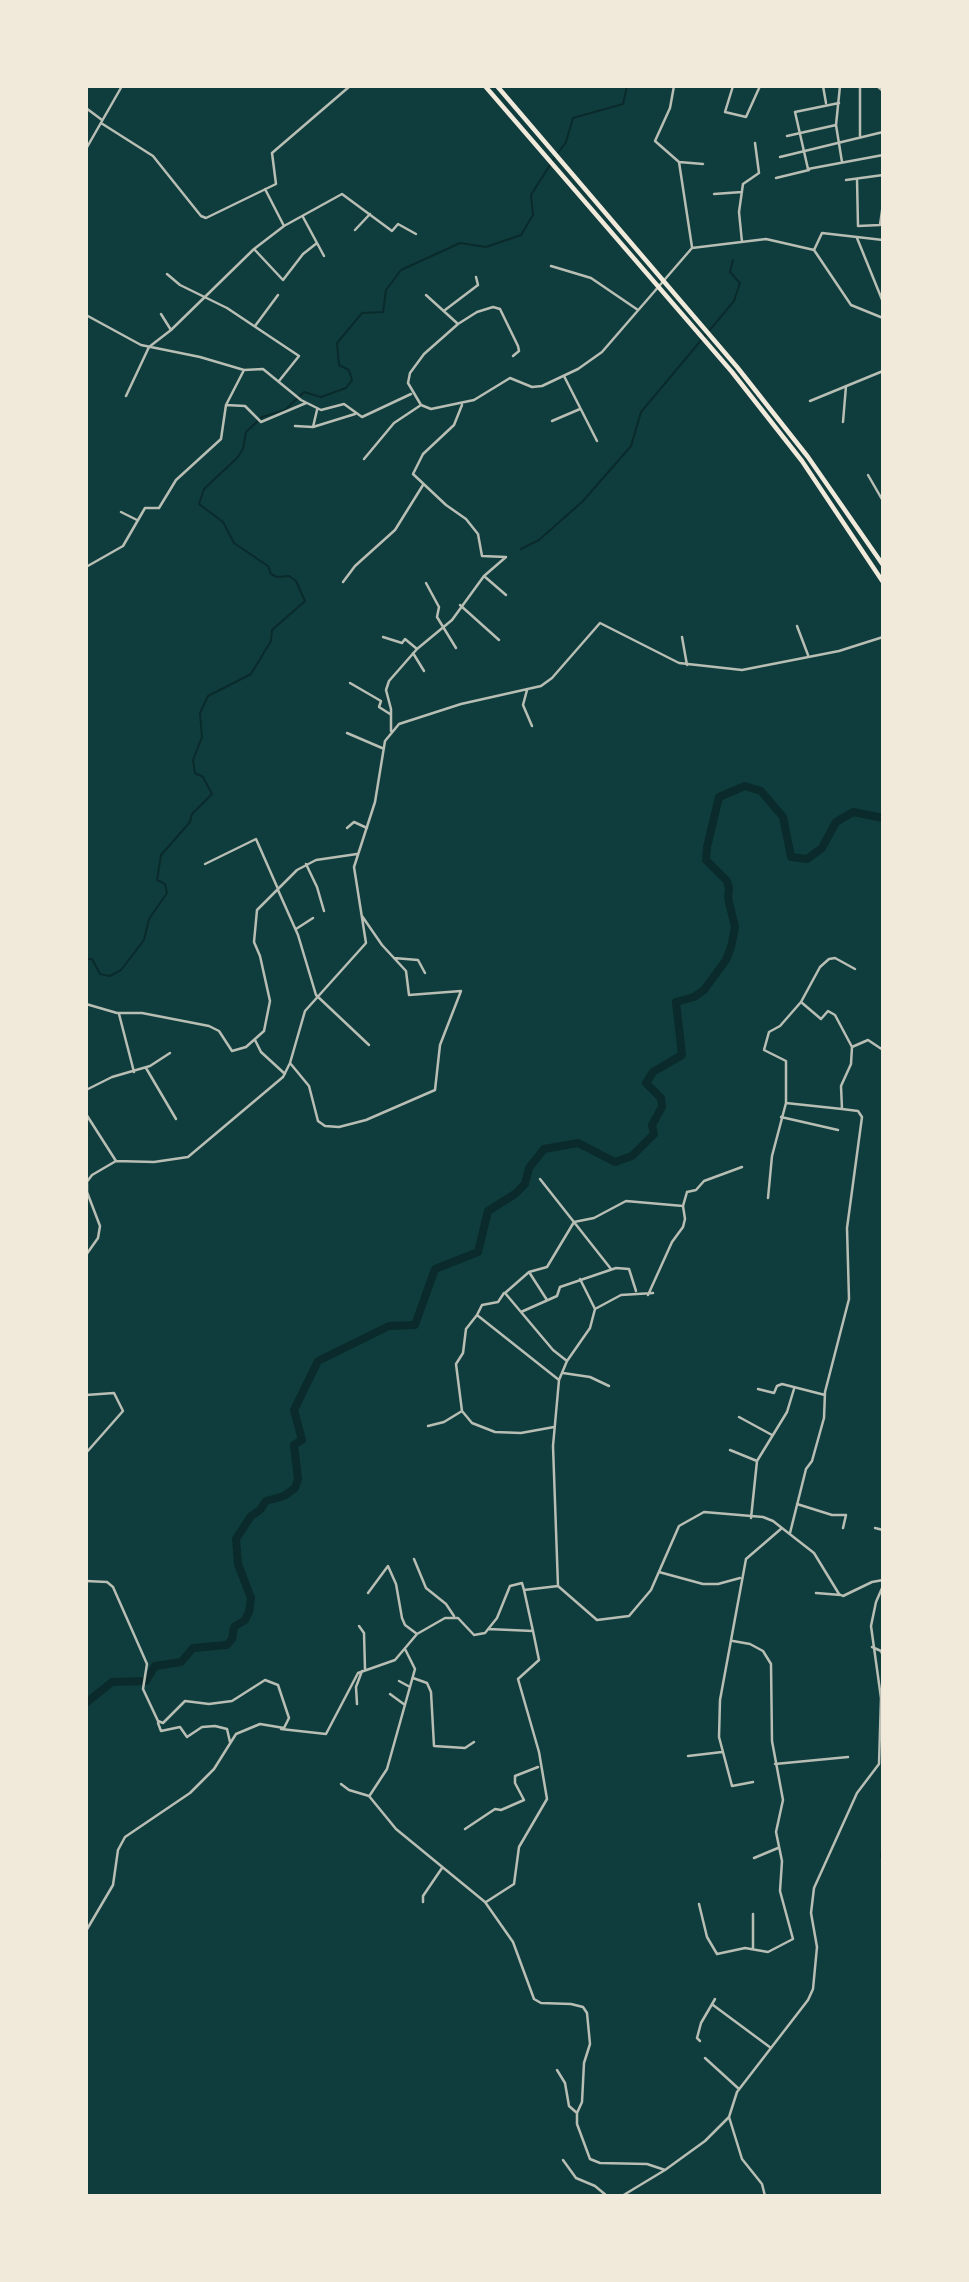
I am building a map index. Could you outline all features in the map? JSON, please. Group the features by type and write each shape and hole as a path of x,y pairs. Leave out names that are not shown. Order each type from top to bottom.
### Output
{"highway":[{"path":"485,86 599,216 802,461 883,582"},
{"path":"497,86 808,457 883,565"}],"street":[{"path":"86,149 122,86"},
{"path":"86,108 153,156 201,216 220,214 276,184 278,179 272,153 349,86"},
{"path":"674,86 670,108 655,141 679,162 703,164"},
{"path":"733,86 725,112 747,117 760,86"},
{"path":"823,86 827,104"},
{"path":"840,86 836,125 842,162"},
{"path":"860,86 860,136"},
{"path":"776,178 883,155 883,90 877,86"},
{"path":"809,170 795,112 839,103"},
{"path":"787,136 836,125"},
{"path":"780,157 883,132"},
{"path":"742,242 739,212 742,192 746,180 759,173 755,143"},
{"path":"679,162 692,248"},
{"path":"846,180 883,175"},
{"path":"858,179 858,226 880,225 883,204"},
{"path":"265,189 285,226"},
{"path":"714,194 742,192"},
{"path":"126,396 149,347 171,330 254,249 285,226 342,194 393,232 398,224 416,234"},
{"path":"355,230 370,214"},
{"path":"303,217 324,256"},
{"path":"814,250 822,233 883,240"},
{"path":"857,238 883,302"},
{"path":"513,356 519,348 498,307 477,312 458,324 424,354 410,373 408,383 412,394 421,405 431,409 462,404 483,395 508,378 536,388 564,376 602,352 692,248 775,240 814,250 851,305 883,318"},
{"path":"254,249 283,280 303,254 317,243"},
{"path":"551,266 590,278 638,310"},
{"path":"167,274 255,326 299,356 279,382"},
{"path":"446,310 478,285 477,276"},
{"path":"255,326 278,295"},
{"path":"426,295 446,310 458,324"},
{"path":"161,314 171,330"},
{"path":"86,315 126,340 244,370 263,369 295,396 317,409 344,404 362,417 412,394"},
{"path":"86,567 123,546 145,508 159,508 176,480 221,439 226,405 244,370"},
{"path":"810,401 883,371"},
{"path":"564,376 597,441"},
{"path":"843,422 846,386"},
{"path":"226,405 245,406 258,419 306,403"},
{"path":"86,1255 98,1238 100,1226 87,1192 87,1183 92,1175 116,1161 154,1162 188,1157 285,1074 303,1015 316,995 364,947 366,937 354,873 356,854 368,828 384,748 391,732 392,715 387,686 413,653 452,620 460,605 484,576 506,557 482,556 478,534 467,519 423,485 413,470 423,454 454,425 461,414 462,404"},
{"path":"364,459 394,423 421,405"},
{"path":"552,421 580,408"},
{"path":"313,427 317,409"},
{"path":"295,426 313,427 355,414"},
{"path":"868,475 883,501"},
{"path":"343,582 355,566 395,530 423,485"},
{"path":"121,512 137,521"},
{"path":"484,576 506,595"},
{"path":"426,583 439,606 436,615 456,648"},
{"path":"460,605 499,640"},
{"path":"391,732 399,724 432,712 547,683 600,623 666,658 687,665 749,670 808,655 839,651 883,637"},
{"path":"797,626 808,655"},
{"path":"682,636 687,665"},
{"path":"383,637 402,643 405,639 417,649"},
{"path":"413,653 424,671"},
{"path":"350,683 381,701 379,707 392,715"},
{"path":"527,690 523,705 532,726"},
{"path":"346,733 384,748"},
{"path":"347,828 354,822 368,828"},
{"path":"205,864 256,839 296,929 316,995 369,1045"},
{"path":"86,1004 119,1013 142,1013 209,1026 219,1031 234,1051 255,1040 265,1028 270,1002 260,956 254,942 257,910 306,864 356,854"},
{"path":"306,864 324,911"},
{"path":"290,1063 309,1086 318,1121 325,1126 339,1128 362,1122 433,1092 441,1042 461,992 457,989 411,995 407,991 407,973 362,915"},
{"path":"296,929 313,918"},
{"path":"394,958 414,958 425,973"},
{"path":"768,1198 771,1163 786,1102 786,1061 764,1050 765,1040 769,1032 780,1026 801,1002 820,967 835,958 855,969"},
{"path":"801,1002 821,1019 828,1012 835,1015 852,1047 851,1064 841,1086 842,1109"},
{"path":"119,1013 134,1072"},
{"path":"255,1040 273,1065 285,1074"},
{"path":"852,1047 868,1040 883,1050"},
{"path":"86,1090 113,1077 146,1068 170,1053"},
{"path":"146,1068 176,1119"},
{"path":"786,1102 861,1114 862,1131 847,1228 849,1299 825,1395 824,1418 790,1533"},
{"path":"86,1114 116,1161"},
{"path":"781,1116 838,1130"},
{"path":"648,1295 672,1242 682,1227 687,1192 696,1190 704,1181 742,1167"},
{"path":"540,1179 611,1269"},
{"path":"554,1427 521,1433 495,1432 472,1423 462,1411 456,1364 463,1353 466,1329 478,1315 482,1305 498,1302 505,1292 529,1272 551,1263 574,1222 594,1218 626,1202 684,1206"},
{"path":"521,1312 557,1296 560,1287 611,1269 629,1269 636,1292"},
{"path":"529,1272 547,1300"},
{"path":"580,1279 595,1309 590,1328 567,1361 559,1380 554,1427 558,1586 592,1616 602,1620 631,1614 651,1590 675,1532 689,1519 704,1512 763,1517 782,1528 814,1553 841,1595"},
{"path":"505,1292 567,1361"},
{"path":"595,1309 636,1292 648,1295 653,1293"},
{"path":"478,1315 559,1380"},
{"path":"563,1373 590,1377 609,1386"},
{"path":"758,1389 774,1393 776,1386 782,1384 825,1395"},
{"path":"751,1518 757,1461 787,1412 794,1389"},
{"path":"86,1395 115,1393 123,1411 86,1453"},
{"path":"428,1426 444,1422 462,1411"},
{"path":"739,1417 772,1435"},
{"path":"730,1450 757,1461"},
{"path":"797,1504 832,1515 846,1515 843,1528"},
{"path":"753,1782 732,1786 722,1752 720,1700 733,1641 740,1578 749,1554 765,1546 782,1528"},
{"path":"875,1528 883,1531 883,1546"},
{"path":"414,1559 426,1588 446,1604 454,1616 474,1635 488,1629 533,1632"},
{"path":"368,1593 382,1570 388,1566 393,1573 402,1618 405,1625 412,1627 417,1634"},
{"path":"658,1572 703,1584 718,1584 740,1578"},
{"path":"816,1593 841,1595 883,1580"},
{"path":"86,1581 107,1582 113,1587 147,1664 143,1681 161,1731 179,1727 187,1737 208,1725 227,1729 230,1742"},
{"path":"485,1902 514,1884 519,1847 547,1800 525,1696 517,1679 539,1660 522,1584 510,1586 488,1629"},
{"path":"524,1590 558,1586"},
{"path":"765,2196 762,2184 742,2159 729,2117 732,2099 808,2000 813,1989 817,1947 811,1913 814,1888 857,1793 881,1764 881,1698 872,1647 873,1612 883,1586"},
{"path":"86,1931 113,1885 118,1850 125,1837 190,1793 214,1769 230,1742 250,1726 260,1724 292,1732 328,1732 355,1677 364,1670 389,1663 417,1634 454,1616"},
{"path":"357,1704 356,1687 364,1670 364,1633 359,1626"},
{"path":"699,1904 713,1952 723,1954 745,1948 768,1952 794,1937 780,1891 782,1861 776,1832 783,1800 775,1764 771,1726 771,1672 768,1654 750,1644 733,1641"},
{"path":"872,1647 881,1651 883,1656"},
{"path":"369,1796 387,1769 410,1687 415,1665 405,1649"},
{"path":"412,1678 421,1679 429,1687 434,1746 465,1748 474,1742"},
{"path":"158,1721 163,1723 185,1701 209,1704 232,1701 264,1680 278,1685 289,1718 281,1729"},
{"path":"399,1681 410,1687"},
{"path":"390,1694 405,1704"},
{"path":"688,1756 722,1752"},
{"path":"775,1764 848,1757"},
{"path":"465,1829 495,1809 501,1811 524,1800 515,1783 515,1776 540,1767"},
{"path":"341,1784 369,1796 396,1829 485,1902 513,1942 534,1999 541,2003 583,2007 587,2013 590,2044 584,2063 582,2102 577,2113 581,2139 590,2159 600,2164 646,2164 665,2170"},
{"path":"754,1858 778,1847"},
{"path":"423,1902 422,1896 442,1868"},
{"path":"753,1914 753,1949"},
{"path":"700,2041 697,2038 701,2023 715,1999"},
{"path":"713,2005 771,2049"},
{"path":"705,2058 739,2090"},
{"path":"557,2070 565,2083 569,2106 577,2113"},
{"path":"622,2196 705,2141 729,2117"},
{"path":"563,2160 576,2178 595,2186 607,2196"}],"waterway":[{"path":"553,160 566,142 573,118 623,104 627,86"},
{"path":"86,959 92,959 100,974 110,976 121,970 144,940 149,919 167,893 165,884 157,880 161,855 190,822 192,814 212,794 203,777 195,773 193,760 202,737 200,713 208,696 251,674 271,641 272,630 305,601 296,581 289,576 277,577 271,574 268,566 234,543 223,522 199,504 204,489 237,458 243,449 246,432 262,417 285,410 304,392 321,397 346,388 352,380 349,370 339,365 337,343 362,313 383,312 386,290 401,270 460,243 486,247 521,235 533,215 531,195 550,165"},
{"path":"521,549 539,540 583,501 631,446 641,412 734,301 740,283 730,272 733,260"},
{"path":"86,1703 112,1682 146,1681 155,1666 181,1662 193,1648 227,1645 232,1639 234,1627 245,1620 251,1598 238,1564 236,1539 251,1516 260,1510 266,1501 284,1496 295,1488 298,1479 294,1445 302,1440 294,1410 318,1361 389,1326 415,1325 435,1269 478,1252 488,1211 515,1194 525,1184 529,1168 544,1149 578,1143 615,1162 632,1156 654,1134 652,1125 662,1107 661,1098 646,1083 653,1072 682,1055 676,1002 694,997 704,990 726,960 735,927 727,881 706,860 719,797 745,786 761,791 783,817 791,857 807,859 822,848 836,822 853,812 883,818"},
{"path":"883,1844 883,1863"}]}
